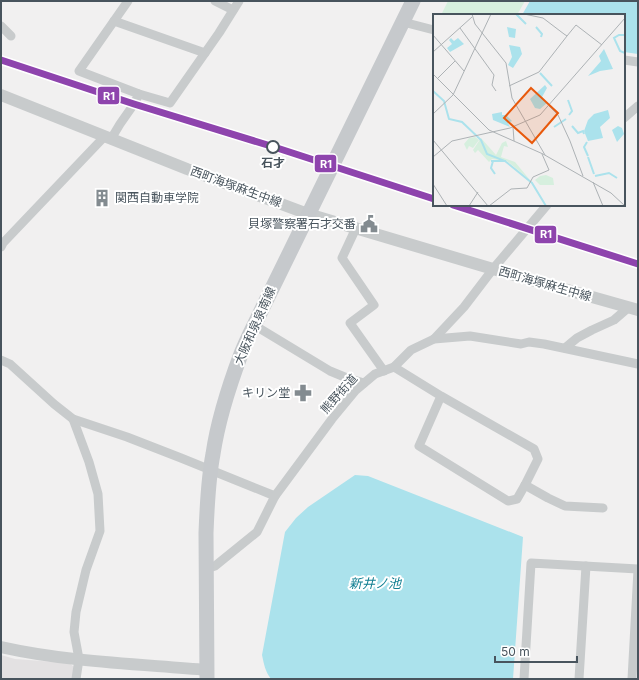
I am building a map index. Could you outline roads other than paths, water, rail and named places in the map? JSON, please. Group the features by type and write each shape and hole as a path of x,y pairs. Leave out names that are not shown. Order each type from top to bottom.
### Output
{"main road":[{"name":"大阪和泉泉南線","path":"207,675 206,533 210,470 216,437 228,391 241,354 254,325 413,1"}],"street":[{"path":"128,1 78,71 139,94 170,103 239,1"},
{"path":"215,1 233,10"},
{"path":"114,21 205,53"},
{"path":"403,22 433,30"},
{"path":"1,26 11,36"},
{"path":"625,60 638,62"},
{"path":"2,244 108,138 120,124 139,94"},
{"name":"西町海塚麻生中線","path":"1,95 187,169 308,214 493,269 635,307"},
{"path":"625,117 638,106"},
{"path":"434,339 464,307 493,269 546,206"},
{"path":"356,228 342,258 374,305 350,323 384,371"},
{"path":"565,348 576,338 614,320 635,307"},
{"path":"254,325 330,371 364,383"},
{"name":"熊野街道","path":"206,569 216,566 257,532 275,496 332,419 356,390 376,374 394,367 412,350 434,339 470,336 521,344 529,342 565,348 638,364"},
{"path":"1,360 10,364 73,419 127,437 275,496"},
{"path":"394,367 441,396 534,449 538,459 517,499 508,501 419,446 441,396"},
{"path":"73,419 89,462 98,494 100,531 86,570 76,612 74,632 79,659 76,679"},
{"path":"525,485 565,506 603,508"},
{"path":"524,679 532,563 638,570 632,679"},
{"path":"579,679 586,566"},
{"path":"1,647 79,659 207,675"}],"water":[{"path":"530,1 638,1 638,54 625,52 625,14 523,14"},
{"name":"新井ノ池","path":"355,475 368,476 523,537 513,679 271,679 266,670 262,655 285,532 296,518 308,507"}],"place":[{"name":"石才","path":"273,147"},
{"name":"関西自動車学院","path":"102,198"},
{"name":"貝塚警察署石才交番","path":"369,224"},
{"name":"キリン堂","path":"303,393"}]}
